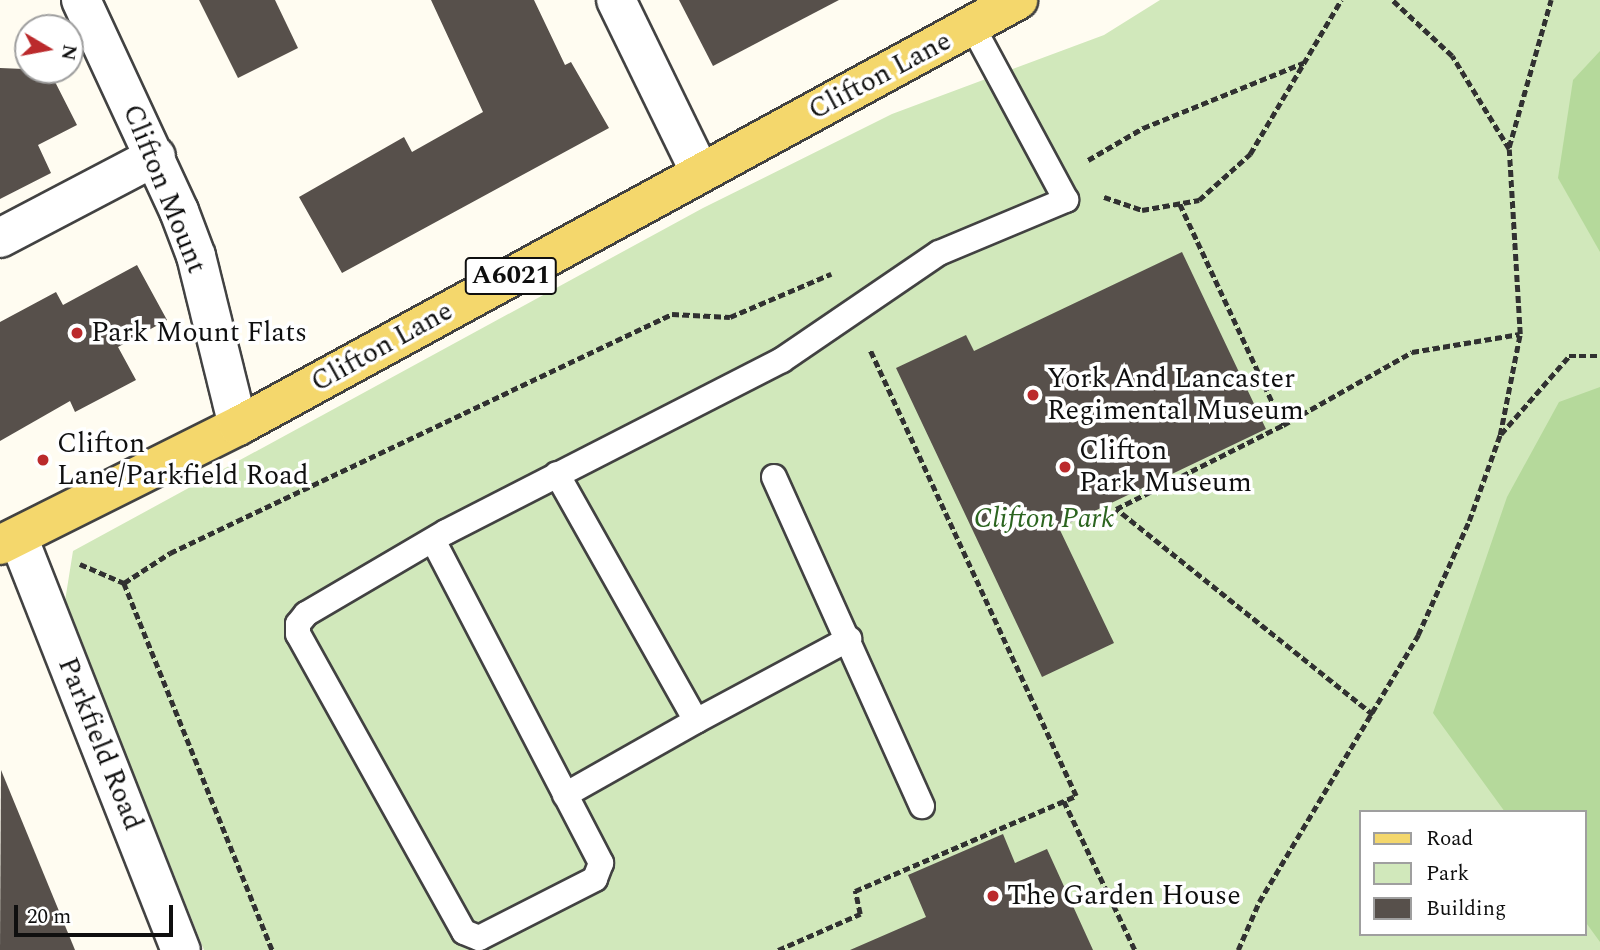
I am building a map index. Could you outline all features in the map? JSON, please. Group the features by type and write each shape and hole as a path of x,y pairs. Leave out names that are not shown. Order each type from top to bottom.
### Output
{"main road":[{"name":"Clifton Lane","path":"9,541 238,426 700,172 973,27 1018,0"}],"street":[{"name":"Clifton Mount","path":"81,0 156,156 196,256 238,426"},
{"path":"616,0 700,172"},
{"path":"0,238 156,156"},
{"name":"Parkfield Road","path":"9,541 181,950"}],"lane":[{"path":"434,542 601,863 601,872 595,879 479,937 470,936 298,634 298,625 306,614 434,542 557,474 782,360 851,310 939,253 1066,200 1057,178 973,27"},
{"path":"557,474 696,721"},
{"path":"774,477 922,806"},
{"path":"565,795 849,639"}],"path":[{"path":"1057,178 1142,210 1199,200 1250,154 1341,0"},
{"path":"1392,0 1452,56 1509,149"},
{"path":"1238,950 1259,902 1373,715 1418,635 1464,534 1500,435 1520,334 1509,149 1551,0"},
{"path":"1057,178 1143,128 1303,63"},
{"path":"1180,204 1283,425"},
{"path":"124,583 170,553 672,314 730,317 836,272 851,310 1042,716 1076,796 855,891 860,914 778,950"},
{"path":"1373,715 1116,509 1283,425 1412,352 1520,334"},
{"path":"1500,435 1569,356 1600,356"},
{"path":"9,541 124,583 272,950"},
{"path":"1064,801 1135,950"}],"green space":[{"name":"Clifton Park","path":"1160,0 1600,0 1600,950 204,950 65,601 73,551 703,208 892,114 1104,35"},
{"path":"1600,51 1600,252 1558,178 1573,80"},
{"path":"1600,387 1600,942 1586,923 1586,810 1504,810 1433,713 1507,497 1559,402"}],"building":[{"path":"199,0 275,0 298,48 238,78"},
{"path":"431,0 534,0 565,65 571,62 609,128 342,273 299,197 404,137 412,152 483,112"},
{"path":"679,0 839,0 713,66"},
{"path":"0,68 14,69 14,84 56,84 77,125 38,145 51,173 0,199"},
{"name":"Clifton Park Museum","path":"1182,252 1266,429 1059,528 1114,643 1042,677 896,368 966,335 974,351"},
{"name":"Park Mount Flats","path":"137,265 167,320 118,347 136,380 75,412 70,401 0,441 0,322 56,292 63,305"},
{"path":"1,770 75,950 0,950"},
{"name":"The Garden House","path":"1003,834 1015,863 1047,849 1093,950 850,950 926,917 908,875"}],"place":[{"name":"Park Mount Flats","path":"77,333"},
{"name":"York And Lancaster Regimental Museum","path":"1033,395"},
{"name":"Clifton Lane/Parkfield Road","path":"43,460"},
{"name":"Clifton Park Museum","path":"1065,467"},
{"name":"The Garden House","path":"993,896"}]}
